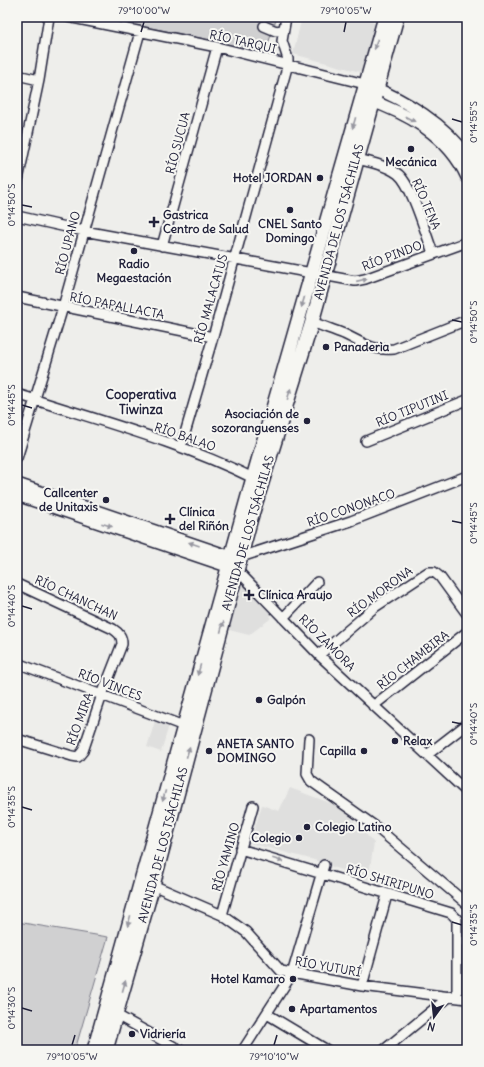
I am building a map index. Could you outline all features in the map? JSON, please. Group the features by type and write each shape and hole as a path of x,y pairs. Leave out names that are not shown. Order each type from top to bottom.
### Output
{"main road":[{"name":"AVENIDA DE LOS TSÁCHILAS","path":"94,1050 110,1012 147,883 234,562 252,478 311,273 350,158 371,86 397,17"},
{"name":"AVENIDA DE LOS TSÁCHILAS","path":"371,86 382,20"},
{"name":"AVENIDA DE LOS TSÁCHILAS","path":"234,562 251,518 312,322 324,276 350,158"},
{"name":"AVENIDA DE LOS TSÁCHILAS","path":"106,1050 110,1012"}],"street":[{"path":"17,185 21,145 39,80 49,17"},
{"name":"RÍO TARQUI","path":"68,17 217,47 371,86"},
{"path":"286,17 282,30 282,47 288,59 288,64"},
{"path":"264,26 276,31 282,30"},
{"name":"RÍO UPANO","path":"17,458 64,307 140,32"},
{"name":"RÍO SUCUA","path":"162,246 217,47"},
{"name":"RÍO MALACATUS","path":"181,447 235,259 288,64"},
{"path":"17,75 39,80"},
{"path":"371,86 411,107 439,126 466,151"},
{"path":"367,99 429,130 455,156 467,177"},
{"name":"RÍO TENA","path":"350,158 383,167 398,174 407,185 433,253"},
{"name":"RÍO PINDO","path":"17,216 84,231 350,281 365,280 433,253 467,242"},
{"name":"RÍO PAPALLACTA","path":"17,297 213,337"},
{"path":"312,322 344,335 367,347 381,350 394,349 467,320"},
{"name":"RÍO BALAO","path":"17,394 181,447 218,461 252,478"},
{"name":"RÍO TIPUTINI","path":"366,440 467,400"},
{"name":"RÍO CONONACO","path":"234,562 351,521 467,476"},
{"name":"RÍO ZAMORA","path":"17,484 234,562 283,618 319,655 467,792"},
{"name":"RÍO ZAMORA","path":"17,495 234,562"},
{"name":"RÍO MORONA","path":"319,655 375,607 428,572 434,572 440,577 467,614"},
{"path":"283,618 317,582"},
{"name":"RÍO CHANCHAN","path":"17,584 113,629 122,638"},
{"name":"RÍO CHAMBIRA","path":"373,706 467,632"},
{"name":"RÍO MIRA","path":"17,738 78,757 83,751 102,694 119,651 122,638"},
{"name":"RÍO VINCES","path":"17,663 102,694 188,728"},
{"path":"427,755 467,724"},
{"path":"309,739 308,774 312,781 376,827 467,904"},
{"name":"RÍO YAMINO","path":"222,915 253,806"},
{"name":"RÍO SHIRIPUNO","path":"240,849 322,871 387,895 455,915 457,919 453,996"},
{"path":"243,1050 292,974 322,871"},
{"name":"RÍO YUTURÍ","path":"147,883 222,915 246,932 281,971 362,986 453,996 467,999"},
{"path":"362,986 387,895"},
{"path":"384,1050 453,996"},
{"path":"110,1012 180,1050"},
{"path":"267,1014 327,1050"}],"shaded area":[{"path":"91,17 277,17 265,53 182,34"},
{"path":"302,17 371,17 375,25 375,33 364,73 293,54"},
{"name":"Clínica Araujo","path":"244,580 272,609 270,619 249,635 229,630"},
{"path":"155,721 169,725 161,752 147,747"},
{"name":"Colegio Latino","path":"290,788 341,807 374,843 368,880 314,860 250,843 262,805 279,811"},
{"path":"17,922 108,937 75,1050 17,1050"}],"place":[{"name":"Mecánica","path":"411,149"},
{"name":"Hotel JORDAN","path":"320,178"},
{"name":"CNEL Santo Domingo","path":"290,210"},
{"name":"Gastrica Centro de Salud","path":"154,222"},
{"name":"Radio Megaestación","path":"134,251"},
{"name":"Panaderìa","path":"326,347"},
{"name":"Asociación de sozoranguenses","path":"307,421"},
{"name":"Callcenter de Unitaxis","path":"106,500"},
{"name":"Clínica del Riñón","path":"170,519"},
{"name":"Clínica Araujo","path":"249,595"},
{"name":"Galpón","path":"259,700"},
{"name":"Relax","path":"395,741"},
{"name":"ANETA SANTO DOMINGO","path":"209,751"},
{"name":"Capilla","path":"364,751"},
{"name":"Colegio Latino","path":"307,827"},
{"name":"Colegio","path":"299,838"},
{"name":"Hotel Kamaro","path":"293,979"},
{"name":"Apartamentos","path":"292,1009"},
{"name":"Vidriería","path":"132,1034"}],"district":[{"name":"Cooperativa Tiwinza","path":"141,402"}]}
